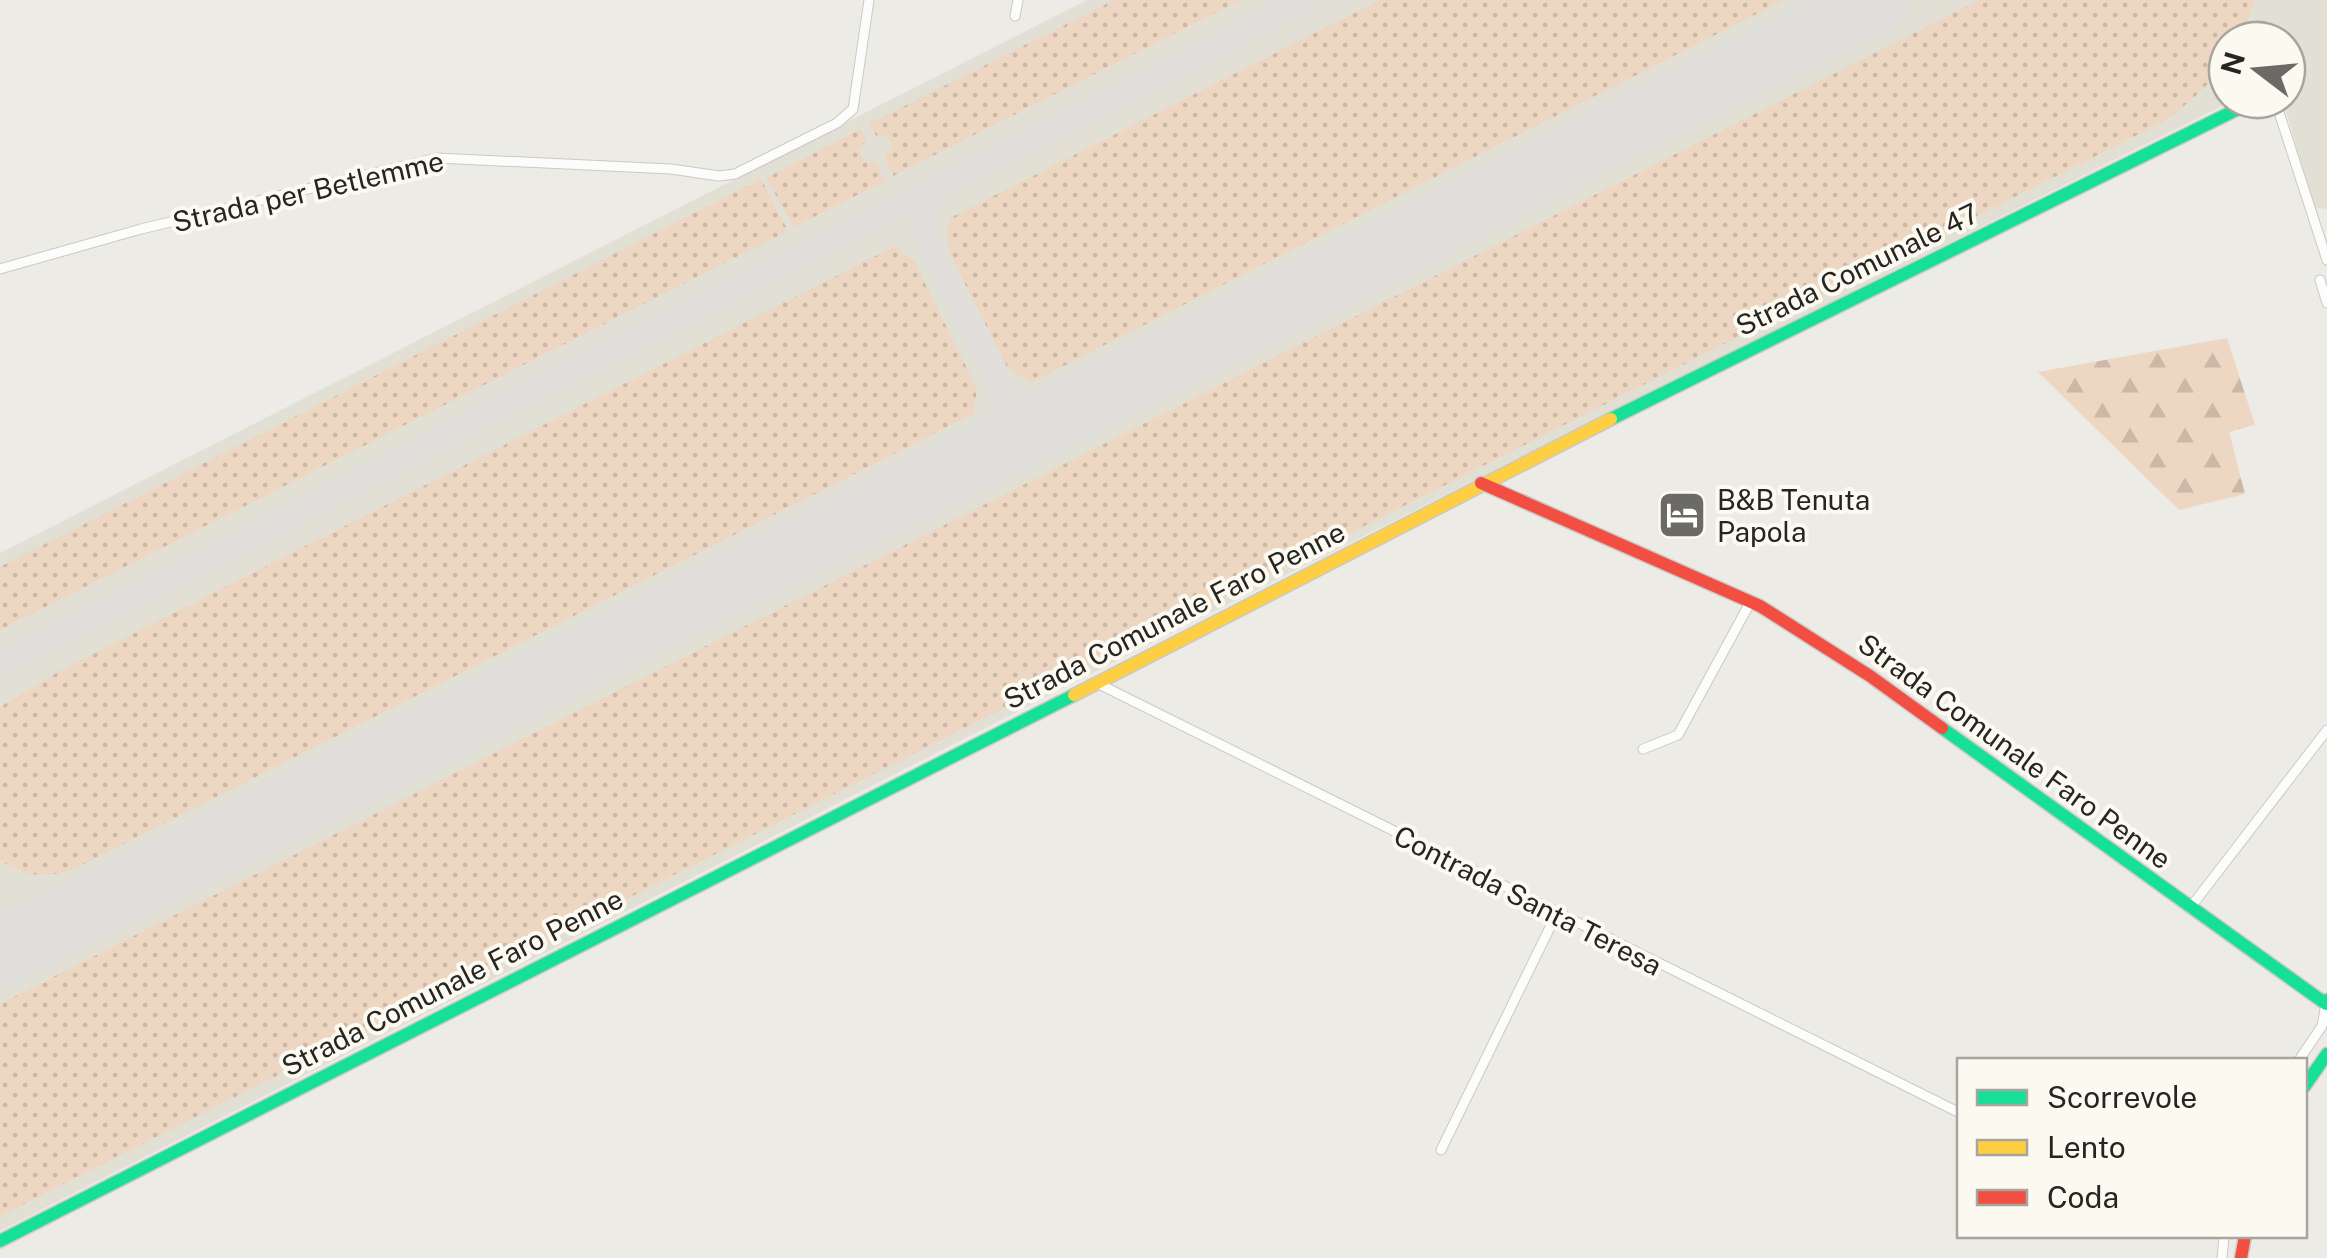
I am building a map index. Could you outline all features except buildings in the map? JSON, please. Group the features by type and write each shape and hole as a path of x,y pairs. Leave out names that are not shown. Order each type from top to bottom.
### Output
{"street":[{"name":"Strada per Betlemme","path":"0,269 140,229 437,158 548,161 726,176 837,123 852,109 869,0"},
{"path":"1015,16 1018,0"},
{"name":"Strada Comunale 47","path":"1480,483 2215,120"},
{"path":"2283,120 2327,260"},
{"path":"2320,280 2327,303"},
{"name":"Strada Comunale Faro Penne","path":"0,1241 1097,684 1480,483 1751,602 1870,676 2326,1002"},
{"path":"1642,749 1678,735 1751,602"},
{"name":"Contrada Santa Teresa","path":"1097,684 1957,1113"},
{"path":"2190,908 2327,730"},
{"path":"1441,1150 1556,915"},
{"path":"2300,1058 2322,1026 2326,1002"},
{"path":"2307,1082 2327,1054"}],"shaded area":[{"path":"1087,0 2327,0 2327,209 2314,207 2289,120 2307,120 2307,20 2207,20 2207,114 1242,597 0,1231 0,553"}],"green space":[{"path":"1114,0 1241,0 893,176 884,156 893,147 887,135 877,137 869,124"},
{"path":"1380,0 1784,0 1030,383 1007,367 949,252 950,218"},
{"path":"1979,0 2255,0 2248,20 2207,20 2207,84 2165,121 0,1216 0,1004"},
{"path":"861,129 866,141 858,149 866,163 875,161 885,181 794,227 766,178"},
{"path":"761,179 788,231 0,630 0,567"},
{"path":"895,246 914,261 977,389 973,414 76,868 37,875 0,860 0,707 58,672"},
{"path":"2227,338 2255,425 2229,432 2245,494 2179,510 2038,372"}],"taxiway":[{"path":"0,663 1304,0"},
{"path":"940,185 925,210 925,239 1005,393 1022,407 1040,412 1082,404"},
{"path":"964,464 990,440 1001,422 1003,401 999,388"},
{"path":"0,916 33,927 58,924"}],"runway":[{"path":"0,954 1877,0"}],"traffic: fast":[{"path":"1611,419 2216,120"},
{"path":"0,1241 1074,695"},
{"path":"1942,728 2326,1004 2327,1000"},
{"path":"2307,1083 2327,1054"}],"traffic: slow":[{"path":"1074,695 1611,419"}],"traffic: jam":[{"path":"1481,483 1760,606 1870,676 1942,728"},
{"path":"2241,1258 2245,1238"}],"place":[{"name":"B&B Tenuta Papola","path":"1682,515"}]}
